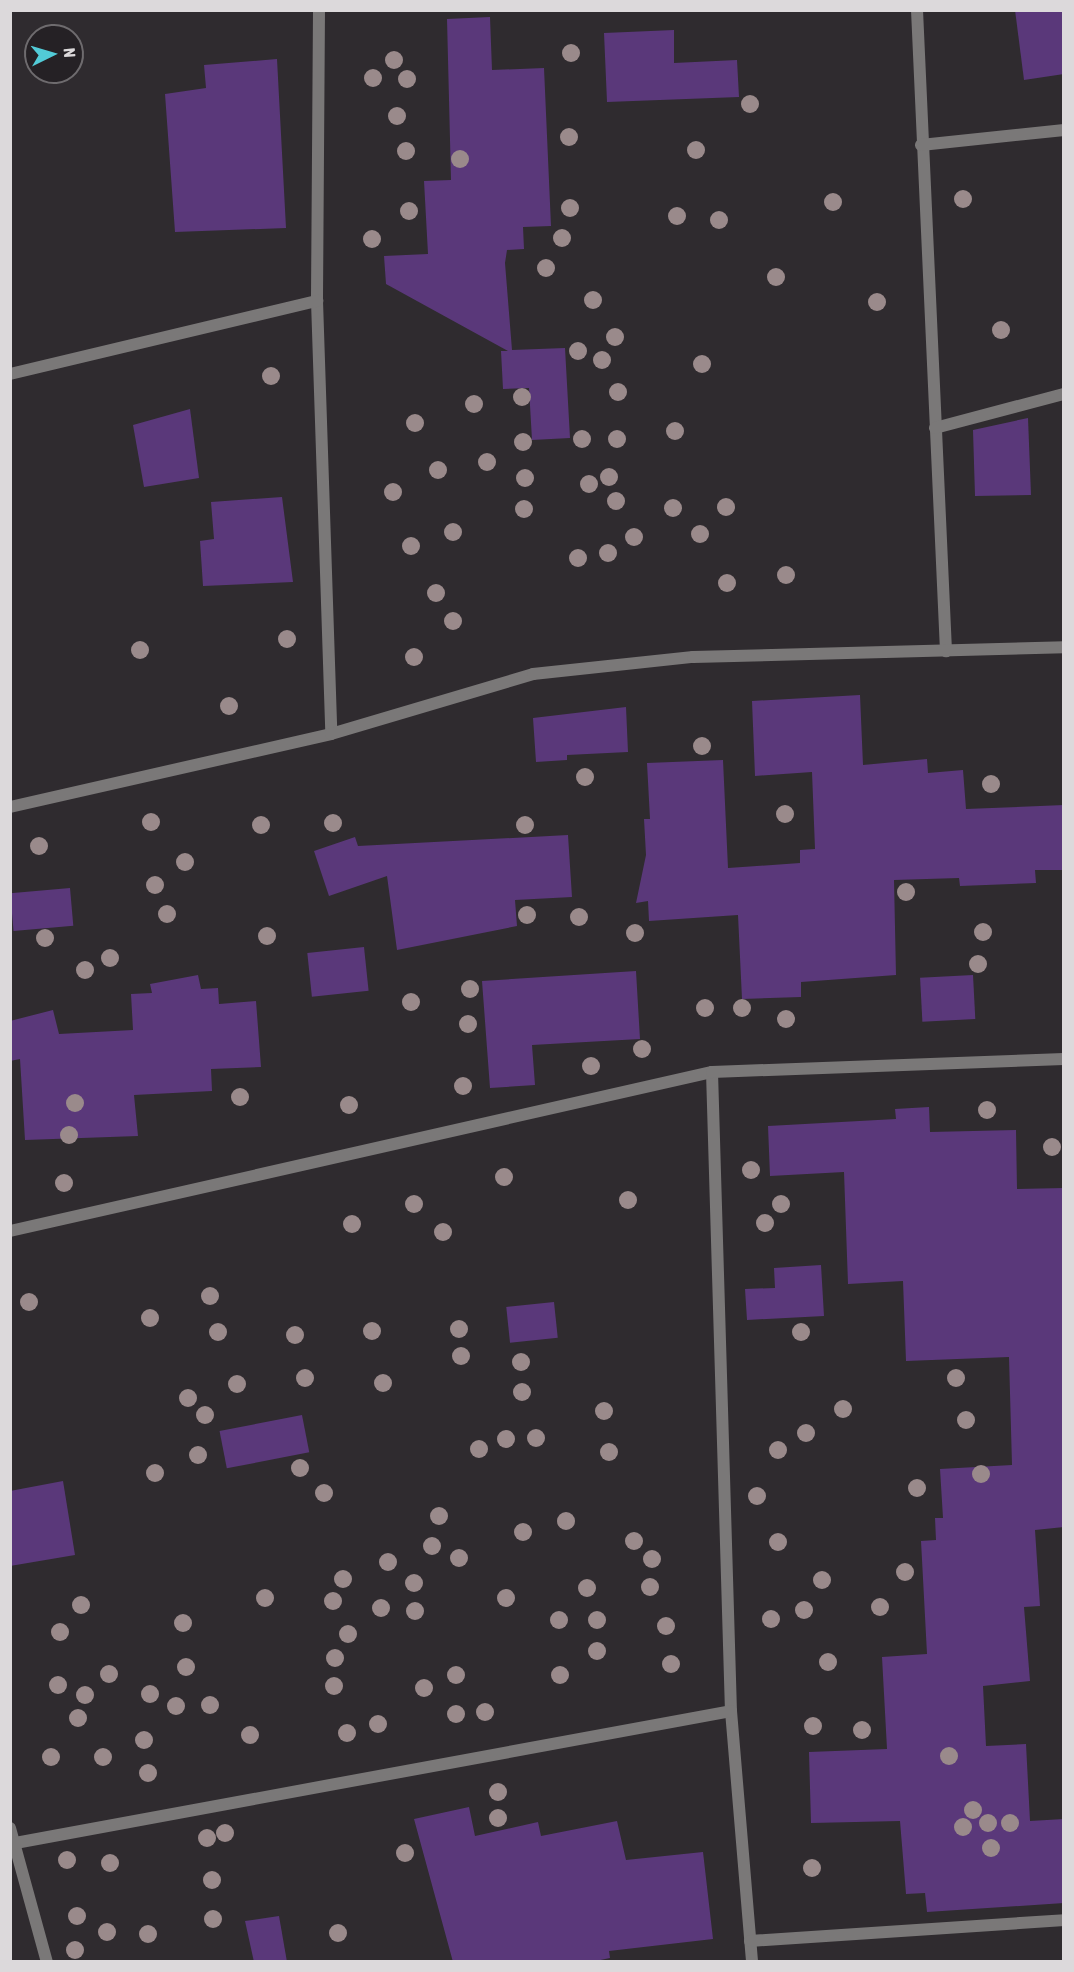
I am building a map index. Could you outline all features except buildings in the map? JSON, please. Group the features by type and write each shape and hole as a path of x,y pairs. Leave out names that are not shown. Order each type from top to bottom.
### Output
{"street":[{"path":"319,10 317,301 331,734"},
{"path":"917,10 921,145 946,651"},
{"path":"921,145 1064,130"},
{"path":"10,374 317,301"},
{"path":"935,428 1064,394"},
{"path":"10,807 331,734 533,674 693,657 1064,647"},
{"path":"10,1231 712,1072 1064,1059"},
{"path":"712,1072 731,1711 752,1962"},
{"path":"12,1843 731,1711"},
{"path":"10,1828 12,1843 48,1962"},
{"path":"750,1941 1064,1920"}]}
